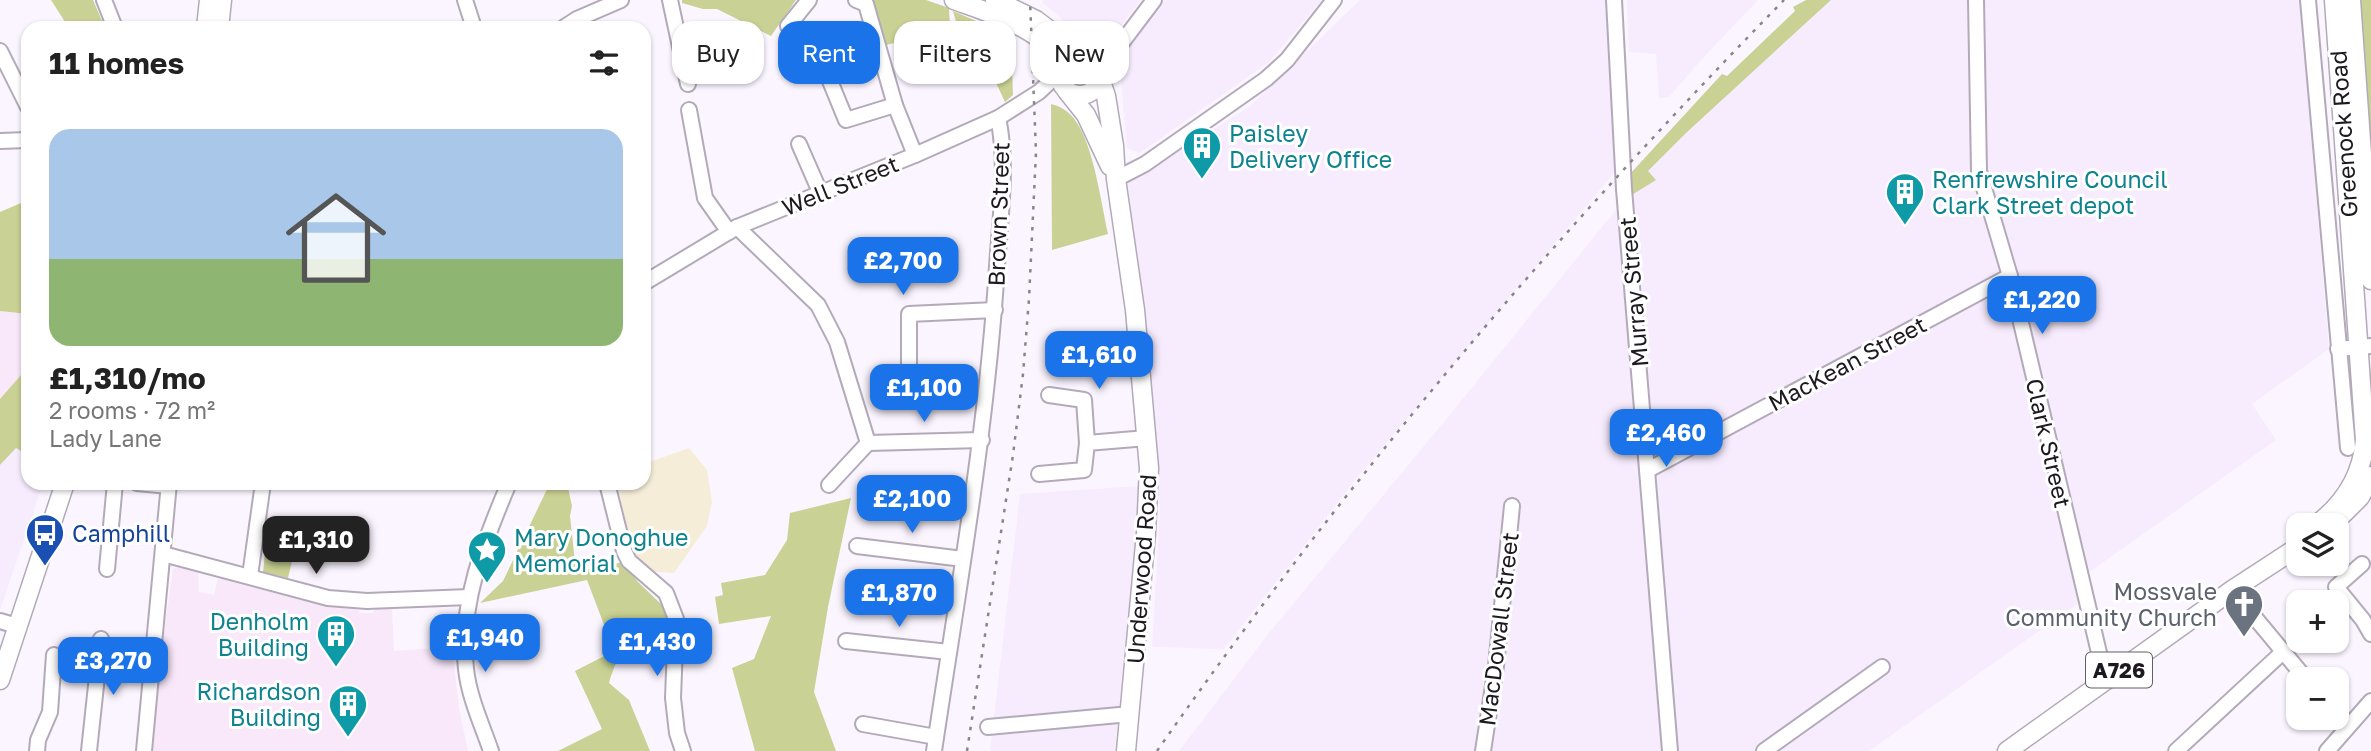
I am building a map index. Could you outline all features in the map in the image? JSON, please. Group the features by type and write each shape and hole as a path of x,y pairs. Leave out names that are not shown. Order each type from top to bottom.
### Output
{"main road":[{"path":"207,21 209,0"},
{"path":"220,21 222,0"},
{"path":"954,0 1030,33"},
{"path":"995,0 1037,21"},
{"name":"Greenock Road","path":"2328,513 2344,498 2359,470 2365,440 2367,393 2334,0"},
{"name":"Greenock Road","path":"2351,0 2371,281"},
{"path":"1062,84 1072,94 1084,95 1098,84"},
{"name":"Underwood Road","path":"1102,84 1111,121 1116,179 1135,310 1150,485 1126,751"},
{"name":"Underwood Road","path":"1066,91 1096,134 1116,179"},
{"path":"2344,513 2360,497 2371,476"},
{"path":"0,680 8,623 50,490"},
{"path":"0,643 62,490"},
{"name":"A726","path":"2232,590 2286,547"},
{"name":"A726","path":"2007,751 2232,590 2286,555"}],"street":[{"path":"104,0 113,21"},
{"path":"465,0 472,21"},
{"path":"574,21 621,0"},
{"path":"670,0 674,21"},
{"path":"792,21 809,0"},
{"path":"856,0 866,4 895,105 915,155"},
{"path":"1129,33 1154,0"},
{"path":"1116,179 1145,164 1266,79 1287,60 1334,0"},
{"name":"Murray Street","path":"1614,0 1624,189 1670,751"},
{"name":"Clark Street","path":"1976,0 1979,171 2010,276 2100,657 2111,676"},
{"path":"2308,0 2348,448"},
{"path":"0,51 21,93"},
{"path":"831,84 846,120 895,105"},
{"name":"Well Street","path":"651,279 733,230 998,118 1040,92 1047,84"},
{"name":"Well Street","path":"1040,92 1066,91"},
{"path":"689,110 705,198 733,230 818,305 837,342 868,443"},
{"name":"Brown Street","path":"863,724 935,744 982,440 995,310 1002,138 998,118"},
{"path":"0,141 21,140"},
{"path":"799,144 820,192"},
{"name":"MacKean Street","path":"1648,470 2010,276"},
{"path":"909,384 909,313 995,310"},
{"path":"2338,349 2365,346"},
{"path":"1039,474 1084,470 1087,443 1084,400 1049,395"},
{"path":"1087,443 1147,438"},
{"path":"829,485 868,443 982,440"},
{"path":"107,569 115,490"},
{"path":"144,751 168,490"},
{"path":"250,576 261,490"},
{"path":"491,751 466,671 465,640 469,597 477,565 506,490"},
{"path":"609,490 629,561 666,593 676,619 673,698 677,733 683,751"},
{"name":"MacDowall Street","path":"1483,751 1496,666 1512,506"},
{"path":"857,546 963,559"},
{"path":"163,554 328,598 367,601 469,597"},
{"path":"2362,564 2336,587 2367,616 2371,634"},
{"path":"2232,590 2296,667"},
{"path":"89,751 101,639"},
{"path":"846,640 949,652"},
{"path":"2176,751 2284,652"},
{"path":"37,751 38,740 50,712 54,654"},
{"path":"1764,751 1882,667"},
{"path":"2349,726 2371,701"},
{"path":"988,727 1130,714"},
{"path":"2327,751 2345,730"}],"shaded area":[{"path":"1043,0 1141,0 1125,21 1064,21 1043,3"},
{"path":"1165,0 1322,0 1269,62 1140,153 1127,148 1121,84 1129,84 1129,45"},
{"path":"1360,0 1606,0 1620,166 1355,480 1224,649 1152,647 1160,509 1150,376 1128,183 1249,107"},
{"path":"1627,0 1758,0 1669,97 1659,98 1656,54 1629,52"},
{"path":"1831,0 2300,0 2329,349 2252,404 2276,440 2088,573 2076,605 1869,751 1179,751 1273,628 1619,206 1635,192 1656,180 1647,172"},
{"path":"0,311 21,313 21,375 0,399"},
{"path":"16,448 21,451 21,490 41,490 0,610 0,465"},
{"path":"689,448 707,470 712,502 707,526 674,573 644,571 628,542 619,490 651,490 651,462"},
{"path":"1140,486 1115,751 990,751 1020,494"},
{"path":"179,567 198,573 199,592 214,595 217,581 221,578 321,605 358,610 360,613 392,608 394,651 452,647 459,709 468,751 147,751 173,569"}],"green space":[{"path":"51,0 93,0 102,21 64,21"},
{"path":"682,0 796,0 781,21 778,21 771,36 764,32 764,21 741,21 717,9 703,9 682,3"},
{"path":"871,0 926,0 949,8 950,21 894,21 894,43 883,46 880,21 876,21"},
{"path":"1806,0 1831,0 1648,171 1656,180 1630,196 1629,175 1722,74 1727,76 1795,11 1793,7"},
{"path":"2357,0 2371,0 2371,210"},
{"path":"953,11 976,21 956,21"},
{"path":"997,84 1013,84 1013,95 1005,102"},
{"path":"1051,104 1069,113 1083,134 1096,176 1108,234 1052,250"},
{"path":"21,203 21,313 0,311 0,212"},
{"path":"21,375 21,451 16,448 0,465 0,399"},
{"path":"547,490 569,490 576,572 623,562 638,582 664,607 671,630 629,644 619,657 609,683 629,700 650,751 558,751 602,729 575,671 614,651 587,580 480,603 503,581"},
{"path":"851,498 828,607 814,692 836,751 755,751 732,668 754,659 771,616 719,624 715,597 723,595 721,583 765,575 787,540 790,513"},
{"path":"266,543 295,548 288,578 263,572"}],"railway":[{"path":"967,751 1023,374 1036,152 1030,0"},
{"path":"1157,751 1302,553 1455,362 1616,178 1784,0"}],"place":[{"name":"Paisley Delivery Office","path":"1202,180"},
{"name":"Renfrewshire Council Clark Street depot","path":"1905,226"},
{"name":"Camphill","path":"45,567"},
{"name":"Mary Donoghue Memorial","path":"487,584"},
{"name":"Mossvale Community Church","path":"2244,638"},
{"name":"Denholm Building","path":"336,668"},
{"name":"Richardson Building","path":"348,738"}]}
